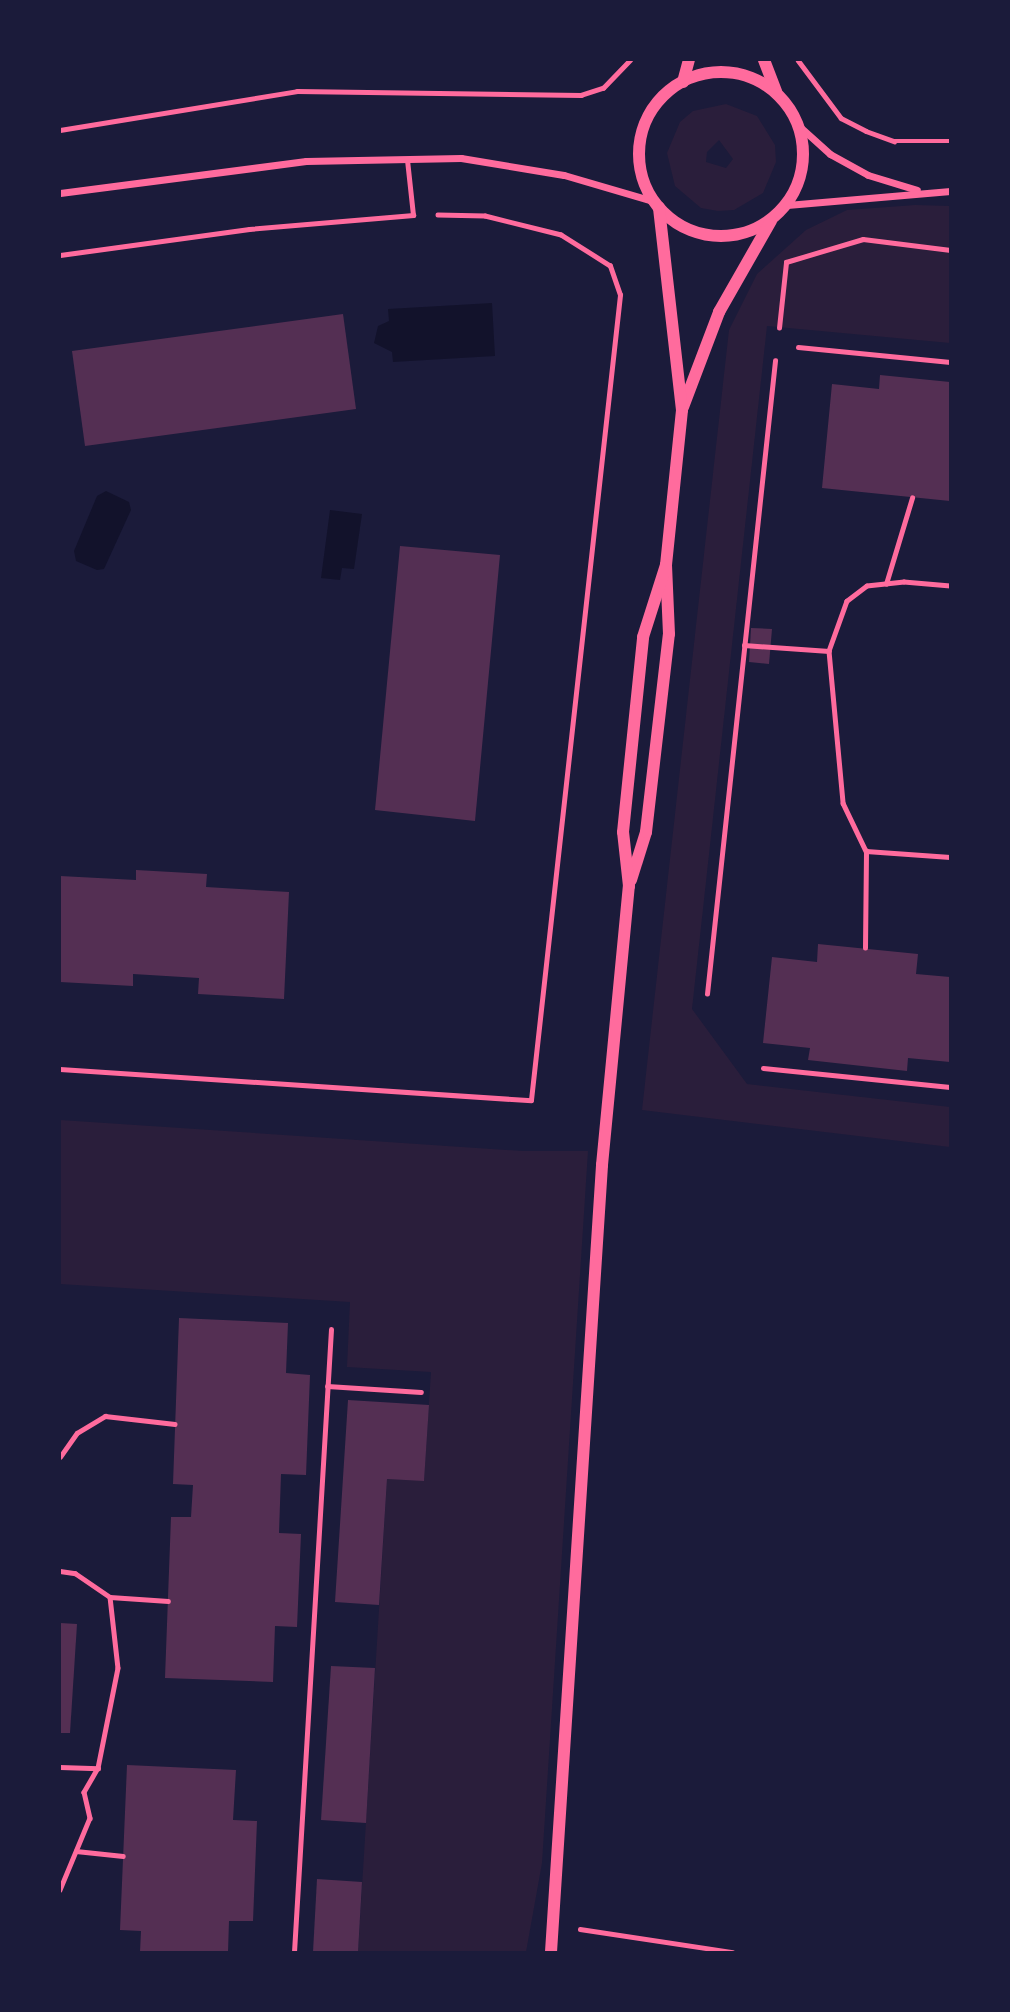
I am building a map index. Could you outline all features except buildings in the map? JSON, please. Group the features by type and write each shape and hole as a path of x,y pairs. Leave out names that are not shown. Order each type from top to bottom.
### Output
{"street":[{"path":"683,82 689,60"},
{"path":"764,60 776,92 799,126 830,154 868,175 921,191"},
{"path":"551,1952 555,1924 602,1165 629,886 649,806 669,634 666,565 682,410 656,204 643,180 641,134 650,113 683,82 698,75 731,72 776,92"},
{"path":"682,410 719,312 771,220 787,205 803,167 799,126"},
{"path":"60,193 306,161 461,158 564,175 656,204 687,229 708,235 731,236 771,220"},
{"path":"787,205 921,191 950,191"},
{"path":"629,886 623,832 643,637 666,565"},
{"path":"555,1924 557,1952"}],"lane":[{"path":"60,255 249,229 413,215 407,160"},
{"path":"797,346 950,362"},
{"path":"763,1068 950,1087"},
{"path":"294,1952 331,1329"},
{"path":"327,1386 421,1392"}],"path":[{"path":"60,130 297,91 581,95 603,88 630,60"},
{"path":"798,60 841,118 894,141 950,141"},
{"path":"60,1069 531,1100 620,295 610,266 561,235 485,216 413,215"},
{"path":"779,331 786,262 863,239 950,250"},
{"path":"707,993 776,358"},
{"path":"886,584 912,498"},
{"path":"865,948 866,850 843,803 830,651 847,601 867,586 950,586"},
{"path":"744,645 830,651"},
{"path":"866,850 950,857"},
{"path":"60,1457 77,1433 105,1416 175,1424"},
{"path":"60,1571 75,1573 110,1597 168,1601"},
{"path":"60,1890 90,1818 84,1791 98,1768 117,1668 110,1597"},
{"path":"60,1767 98,1768"},
{"path":"76,1851 123,1856"},
{"path":"555,1924 732,1952"}],"shaded area":[{"path":"726,104 757,116 775,145 776,162 763,193 734,210 718,211 701,208 675,186 667,153 680,122 693,111","holes":["719,140 733,159 726,168 706,162 707,152"]},
{"path":"915,205 950,206 950,343 767,326 692,1009 747,1084 950,1107 950,1147 642,1110 729,330 757,274 806,230 847,210"},
{"path":"492,303 495,356 393,362 392,352 374,343 378,326 389,321 388,309"},
{"path":"106,491 129,502 131,510 104,569 97,570 76,561 74,551 97,496"},
{"path":"330,510 362,514 354,569 342,568 340,580 321,578"},
{"path":"60,1120 523,1151 588,1151 542,1863 526,1952 358,1952 387,1479 424,1480 431,1372 347,1367 350,1302 60,1284"}]}
